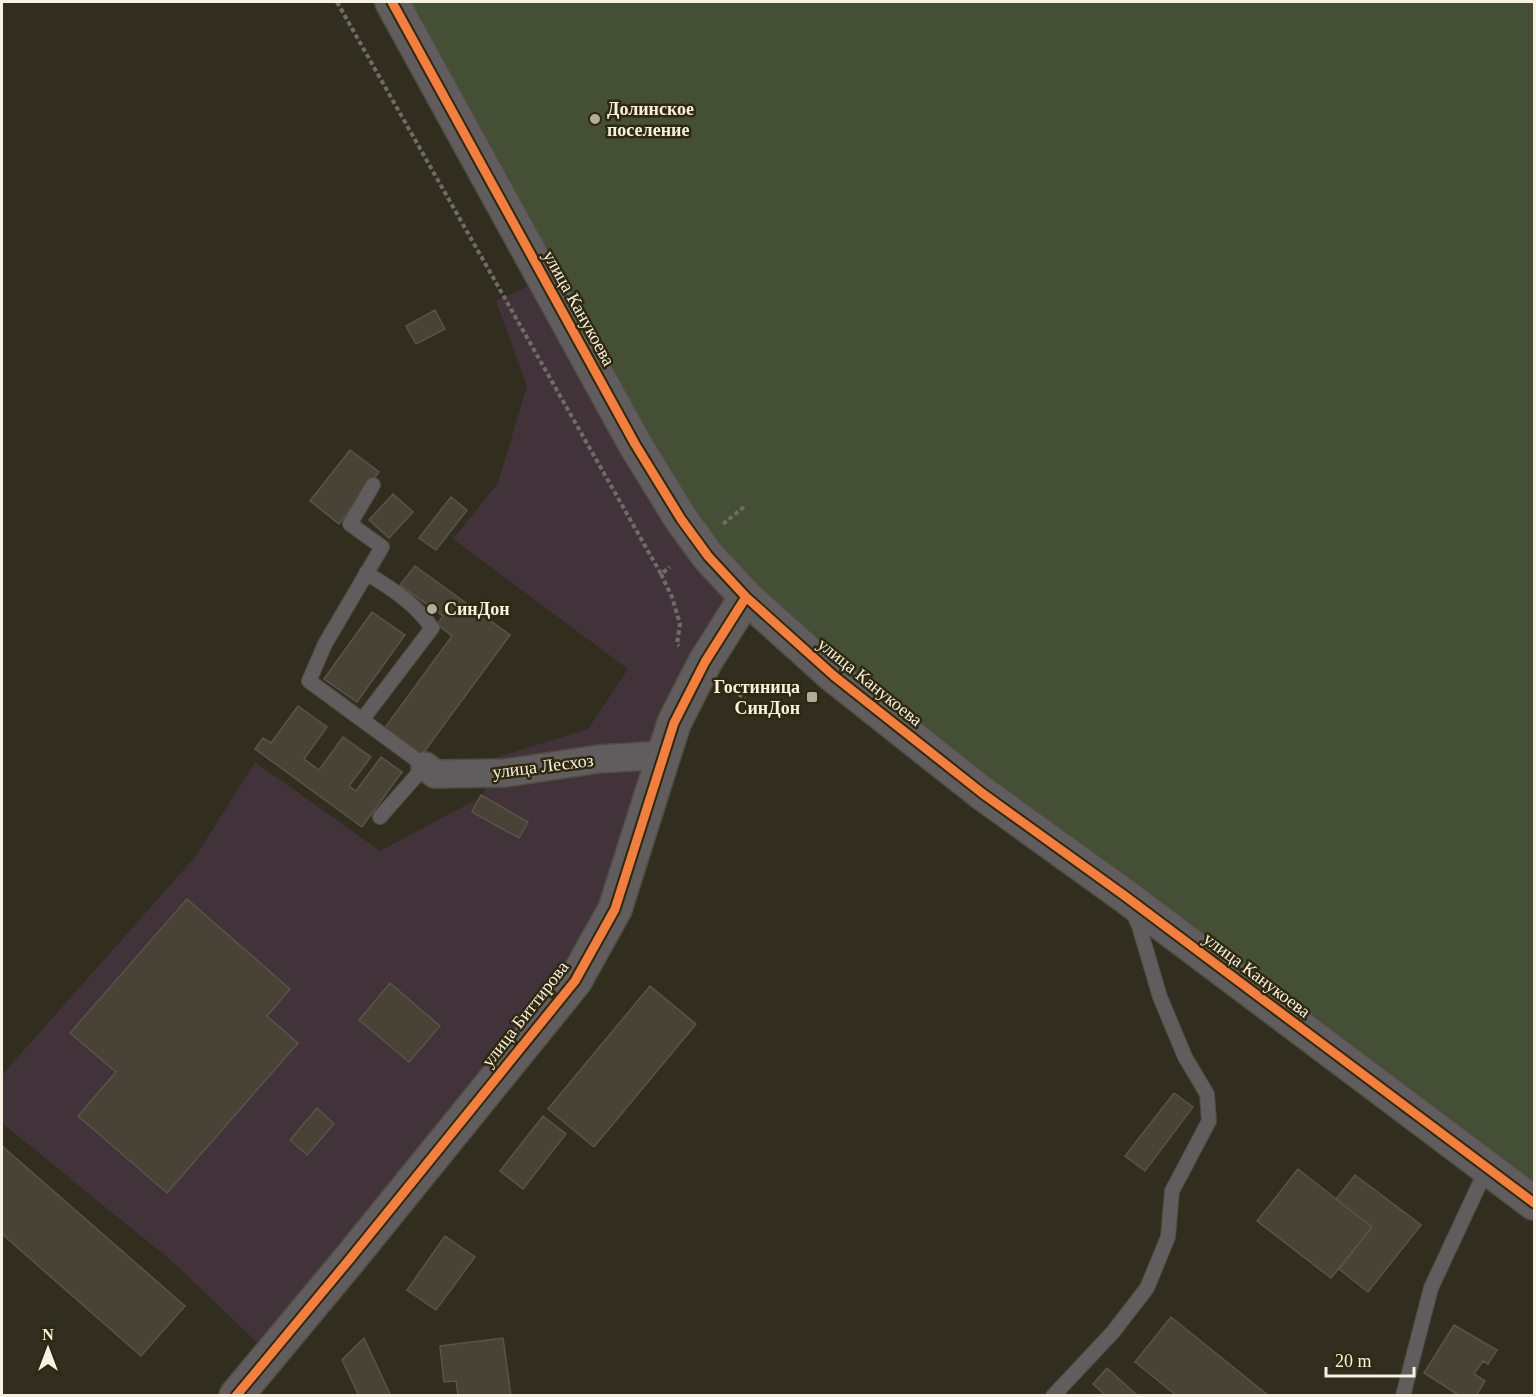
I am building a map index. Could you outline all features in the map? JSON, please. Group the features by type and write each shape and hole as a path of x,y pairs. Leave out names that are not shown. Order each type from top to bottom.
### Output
{"street":[{"name":"улица Канукоева","path":"392,2 635,444 681,519 708,556 746,597 834,676 982,793 1125,896 1534,1203"},
{"name":"улица Биттирова","path":"236,1395 349,1260 574,981 615,909 674,723 705,662 746,597"},
{"name":"улица Лесхоз","path":"424,766 435,774 506,773 599,759 664,755"}],"lane":[{"path":"373,485 350,524 382,547 324,644 309,681 424,766 380,817"},
{"path":"362,720 432,628 422,613 386,585 366,573"},
{"path":"1053,1395 1113,1332 1147,1288 1168,1237 1172,1191 1209,1121 1207,1094 1185,1057 1160,997 1139,926 1125,896"},
{"path":"1403,1395 1431,1288 1487,1168"}],"path":[{"path":"337,2 661,574 672,597 680,624 677,644 686,652"},
{"path":"722,524 745,506"},
{"path":"661,574 670,567"},
{"path":"732,690 745,698"}],"shaded area":[{"path":"544,279 746,597 705,662 615,909 270,1355 174,1263 2,1123 2,1075 196,856 255,762 380,851 483,796 495,758 588,729 628,669 453,539 498,483 527,386 496,301"}],"green space":[{"path":"392,2 1534,2 1534,1203 1125,896 708,556"}],"building":[{"path":"435,310 445,329 416,344 406,326"},
{"path":"350,450 379,472 339,524 310,501"},
{"path":"393,494 413,512 389,538 369,520"},
{"path":"451,497 467,510 436,550 419,538"},
{"path":"415,566 510,635 421,756 384,729 452,636 437,624 443,616 400,585"},
{"path":"372,612 405,635 357,702 324,679"},
{"path":"298,706 327,727 304,759 319,770 343,737 371,757 349,786 356,791 381,757 402,772 362,827 255,749 263,738 271,743"},
{"path":"481,795 528,822 519,838 472,812"},
{"path":"187,899 290,989 267,1016 298,1043 167,1193 78,1116 116,1072 70,1033"},
{"path":"390,983 440,1026 409,1062 359,1020"},
{"path":"650,986 696,1024 594,1147 548,1109"},
{"path":"1174,1093 1193,1107 1145,1171 1125,1156"},
{"path":"317,1108 334,1124 307,1155 290,1140"},
{"path":"543,1116 566,1134 523,1189 500,1171"},
{"path":"2,1146 185,1306 141,1356 2,1234"},
{"path":"1298,1169 1372,1227 1331,1278 1257,1221"},
{"path":"1355,1175 1421,1225 1368,1292 1339,1269 1372,1227 1336,1199"},
{"path":"445,1236 475,1257 436,1310 407,1290"},
{"path":"1171,1317 1269,1396 1177,1396 1135,1362"},
{"path":"1454,1325 1497,1350 1488,1364 1483,1361 1474,1374 1485,1381 1476,1396 1460,1396 1424,1373"},
{"path":"364,1338 391,1396 359,1396 342,1360"},
{"path":"503,1338 511,1396 458,1396 456,1381 444,1382 440,1346"},
{"path":"1107,1368 1138,1396 1106,1396 1093,1384"}],"cycle path":[{"path":"392,2 635,444 681,519 708,556 746,597 834,676 982,793 1125,896 1534,1203"},
{"path":"236,1396 575,981 615,909 674,723 705,662 746,597"}],"place":[{"name":"Долинское поселение","path":"595,119"},
{"name":"СинДон","path":"432,609"},
{"name":"Гостиница СинДон","path":"812,697"}]}
